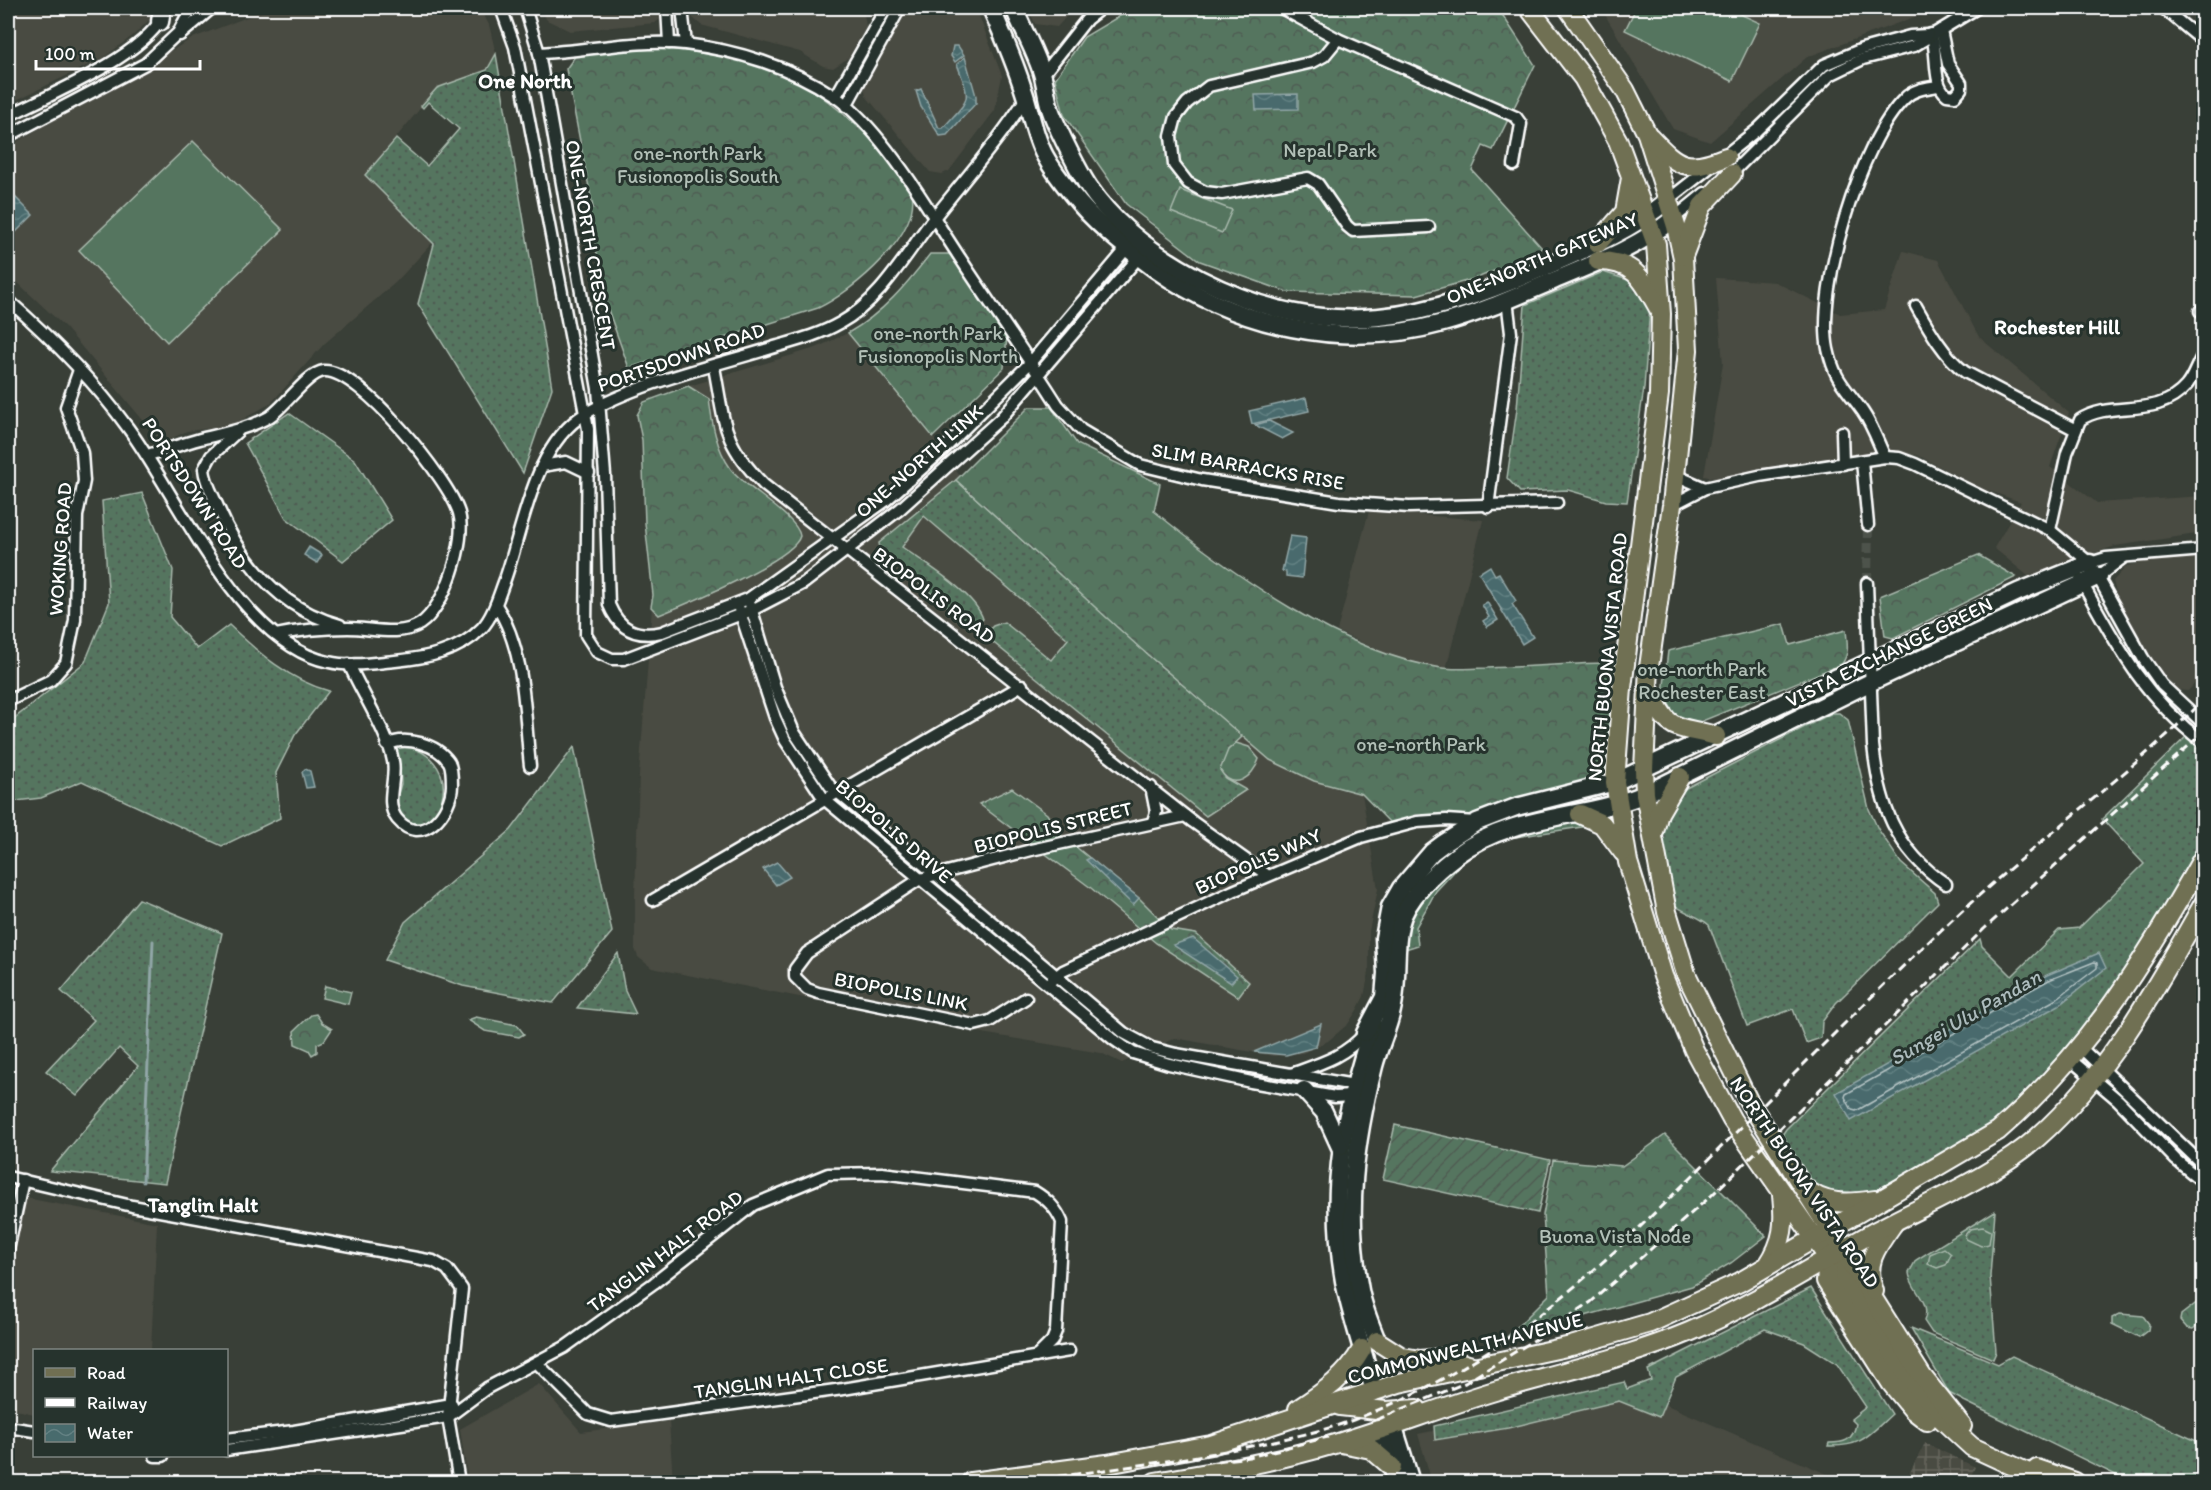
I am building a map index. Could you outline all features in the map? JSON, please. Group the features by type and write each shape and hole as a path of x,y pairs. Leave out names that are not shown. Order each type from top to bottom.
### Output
{"main road":[{"name":"NORTH BUONA VISTA ROAD","path":"1529,8 1583,78 1618,141 1651,226 1661,314 1659,394 1624,677 1615,782 1617,806 1628,862 1663,976 1694,1050 1732,1120 1789,1184"},
{"name":"NORTH BUONA VISTA ROAD","path":"1568,8 1625,90 1647,134 1683,258 1688,350 1672,505 1648,686 1644,769 1645,794 1667,912 1686,974 1731,1070 1789,1184 1822,1236 1884,1313 1922,1376 1955,1420 1999,1453 2075,1482"},
{"path":"1647,134 1665,153 1684,164 1729,166"},
{"path":"1683,258 1702,207 1729,166"},
{"path":"1631,175 1625,212 1598,252 1632,269 1642,278 1661,314"},
{"path":"1648,686 1660,712 1671,724 1686,731 1716,736"},
{"path":"1653,840 1659,813 1680,777"},
{"path":"1580,814 1597,821 1607,829 1628,862"},
{"name":"COMMONWEALTH AVENUE","path":"971,1482 1107,1464 1211,1445 1399,1383 1571,1346 1650,1323 1767,1267 1998,1131 2034,1100 2076,1054 2173,910 2204,856"},
{"path":"1155,1482 1220,1472 1340,1442 1415,1408 1434,1411 1630,1355 1691,1331 1745,1305 1836,1255 2020,1150 2067,1109 2098,1072 2142,1008 2204,903"},
{"path":"1767,1267 1778,1251 1785,1227 1789,1184 1833,1203 1855,1203 1886,1198"},
{"path":"1884,1313 1869,1278 1869,1269 1879,1244 1896,1220"},
{"path":"1836,1255 1826,1281 1891,1383 1917,1414 1927,1421 1943,1424 1985,1454 2048,1482"},
{"path":"1274,1424 1328,1390 1370,1345 1402,1357 1420,1360 1443,1358 1474,1366"},
{"path":"1386,1421 1399,1383"},
{"path":"1374,1392 1386,1421"},
{"path":"1329,1406 1386,1421"},
{"path":"1340,1442 1371,1449 1394,1475"}],"street":[{"path":"169,45 191,8"},
{"path":"8,136 145,64 212,8"},
{"name":"ONE-NORTH CRESCENT","path":"501,8 515,47 585,414 589,473 586,635 590,645 597,652 612,659 637,655 667,644"},
{"name":"ONE-NORTH CRESCENT","path":"525,8 539,53 600,406 609,604 614,617 626,629 649,635 662,632"},
{"path":"667,8 669,43"},
{"path":"682,8 686,44"},
{"path":"836,96 885,8"},
{"path":"846,106 898,8"},
{"name":"ONE-NORTH GATEWAY","path":"991,8 1026,98 1045,156 1073,195 1193,293 1240,315 1289,328 1334,333 1387,333 1442,324 1507,300 1598,252"},
{"name":"ONE-NORTH GATEWAY","path":"1014,8 1042,76 1052,115 1089,186 1138,247 1245,300 1289,313 1364,320 1441,306 1598,252 1637,245 1651,226 1670,210"},
{"name":"PORTSDOWN ROAD","path":"8,300 107,400 148,455 187,526 209,558 250,609 276,635 308,656 327,662 349,664 410,659 452,650 484,626 496,605 515,552 528,499 542,466 565,433 585,414 600,406 657,384 810,336 842,322 869,301 903,261 1087,19 1101,8"},
{"path":"1281,8 1338,39 1516,117 1521,124 1514,165"},
{"path":"1670,210 1729,166 1766,142 1803,98 1830,75 1863,59 1914,46 1977,8"},
{"path":"2163,8 2204,42"},
{"path":"8,116 108,64 141,41 163,12"},
{"path":"1936,32 1948,64 1961,83 1958,94 1950,96 1938,86 1936,32"},
{"path":"1670,210 1729,166 1824,65 1862,49 1910,36 1936,32"},
{"path":"1338,39 1324,56 1313,62 1209,86 1187,103 1176,117 1171,136 1174,165 1188,183 1205,192 1222,194 1308,178 1318,184 1347,226 1353,231 1430,227"},
{"name":"SLIM BARRACKS RISE","path":"539,53 631,44 686,44 739,55 791,72 836,96 879,142 935,217 1058,405 1081,430 1140,465 1252,489 1339,502 1409,507 1451,505 1488,507 1557,503"},
{"path":"1885,457 1864,412 1844,389 1834,372 1827,340 1829,284 1839,239 1873,146 1886,123 1905,98 1915,90 1938,86"},
{"name":"ONE-NORTH LINK","path":"662,632 748,598 884,502 942,450 1031,362 1138,247"},
{"name":"ONE-NORTH LINK","path":"667,644 788,593 846,551 951,465 1000,418 1039,375 1138,247"},
{"path":"1488,507 1511,333 1507,300"},
{"path":"1916,306 1932,334 1956,365 1965,372 2074,429"},
{"path":"2050,530 2074,429 2080,420 2088,414 2099,411 2145,407 2177,394 2187,385 2204,352"},
{"name":"BIOPOLIS ROAD","path":"714,367 726,433 732,447 764,485 1185,816"},
{"name":"WOKING ROAD","path":"8,701 51,680 66,663 75,620 77,516 84,481 82,453 66,407 79,370"},
{"path":"148,455 238,431 268,418 285,406 312,376 322,371 333,372 366,394 392,418 450,492 459,512 463,533 439,602 429,617 418,626 406,629 349,628 276,635"},
{"path":"238,431 211,456 205,465 204,472 242,555 281,596 303,611 349,628"},
{"path":"1842,432 1843,464"},
{"path":"1672,505 1705,488 1759,476 1885,457 1899,458 1915,464 2050,530 2095,570 2144,658 2162,685 2204,724"},
{"path":"1862,461 1868,525"},
{"path":"542,466 566,462 589,473"},
{"path":"1675,475 1705,488"},
{"path":"2095,570 2106,558 2204,550"},
{"name":"VISTA EXCHANGE GREEN","path":"1375,1017 1383,997 1386,973 1384,938 1390,907 1401,888 1432,852 1477,822 1516,807 1615,782 2018,592 2095,570"},
{"path":"2078,576 2134,674 2172,717 2204,742"},
{"name":"VISTA EXCHANGE GREEN","path":"1360,1102 1392,1010 1401,921 1413,899 1457,855 1492,836 1530,823 1617,806 1645,794 2078,576"},
{"path":"1867,583 1869,683 1876,771 1888,819 1908,849 1946,884"},
{"name":"BIOPOLIS DRIVE","path":"748,598 747,612 775,718 785,740 824,799 1048,985 1133,1053 1204,1073 1360,1102"},
{"name":"BIOPOLIS DRIVE","path":"736,603 747,612 794,732 837,793 938,874 1124,1034 1152,1048 1288,1075 1360,1102"},
{"path":"496,605 507,622 515,645 530,766"},
{"path":"349,664 393,761 393,812 405,826 413,831 422,830 433,824 450,805 452,780 450,763 436,750 414,742 396,740 387,744"},
{"path":"653,900 1022,686"},
{"name":"BIOPOLIS STREET","path":"1151,787 1156,812 1153,821"},
{"path":"1185,816 1267,875"},
{"name":"BIOPOLIS STREET","path":"801,984 795,976 795,969 807,953 920,879 1153,821 1185,816"},
{"name":"BIOPOLIS WAY","path":"1048,985 1056,976 1267,875 1345,842 1394,827 1446,820 1477,822"},
{"path":"1477,822 1492,836"},
{"name":"BIOPOLIS LINK","path":"801,984 818,993 974,1025 990,1021 1026,998"},
{"path":"1288,1075 1332,1060 1357,1043 1375,1017"},
{"path":"1374,1392 1370,1345 1344,1283 1360,1102 1375,1017"},
{"path":"2076,1054 2204,1166"},
{"path":"2098,1072 2176,1160 2204,1183"},
{"path":"1304,1090 1324,1112 1340,1147 1346,1241"},
{"path":"1340,1147 1360,1102"},
{"name":"TANGLIN HALT ROAD","path":"228,1450 448,1417 487,1388 538,1364 565,1347 654,1283 753,1205 828,1174 882,1173 1035,1192 1057,1209 1062,1222 1056,1331 1052,1341 1036,1357"},
{"path":"8,1177 132,1206 433,1261 447,1269 462,1289 448,1403 448,1417 459,1482"},
{"path":"8,1250 23,1180"},
{"name":"TANGLIN HALT CLOSE","path":"538,1364 588,1414 611,1420 843,1389 1069,1351"},
{"path":"228,1439 322,1426 448,1403 462,1406"},
{"path":"1386,1421 1394,1475"},
{"path":"1386,1421 1411,1482"},
{"path":"8,1426 33,1431"}],"shaded area":[{"path":"8,8 153,8 152,17 135,34 103,58 8,104"},
{"path":"271,8 480,8 489,25 496,54 487,70 437,88 365,175 432,243 396,282 324,344 271,403 231,426 187,431 162,443 66,328 16,281 8,277 8,147 193,38"},
{"path":"540,8 665,8 664,16 655,23 570,31 547,20"},
{"path":"688,8 863,8 866,27 848,58 833,68 823,66 800,52 701,25 693,18"},
{"path":"905,8 976,8 1002,76 995,110 949,171 942,174 930,172 866,96 864,87 867,76"},
{"path":"1028,8 1074,8 1057,27 1035,24"},
{"path":"1601,8 1938,8 1807,57 1710,142 1673,129"},
{"path":"1903,251 1938,260 1979,337 2069,413 2050,467 2097,503 2203,496 2203,533 2115,546 2028,576 1994,548 2021,502 1981,488 1917,455 1871,452 1767,467 1719,479 1704,476 1723,364 1716,278 1775,282 1840,314 1884,310"},
{"path":"848,333 933,437 959,475 957,480 1141,649 1270,760 1338,789 1362,794 1378,889 1369,931 1369,972 1364,996 1357,1010 1348,1024 1328,1041 1303,1053 1274,1056 1175,1038 1122,1063 1101,1053 988,1034 652,968 638,957 635,949 635,896 639,776 653,595 645,523 642,440 637,415 644,402 669,392 816,348"},
{"path":"1369,511 1483,520 1446,669 1412,663 1386,654 1337,631"},
{"path":"2203,553 2203,674 2188,691 2177,690 2143,651 2122,614 2113,581 2127,566 2149,560"},
{"name":"Tanglin Halt","path":"15,1196 157,1223 151,1349 33,1349 33,1414 8,1408 8,1232"},
{"path":"539,1384 581,1432 669,1421 673,1482 468,1482 460,1429"},
{"path":"1627,1392 1655,1400 1834,1477 1832,1482 1432,1482 1418,1434"},
{"path":"1925,1443 1975,1467 1968,1482 1905,1482"}],"green space":[{"name":"Nepal Park","path":"1133,8 1498,8 1535,65 1493,150 1483,146 1472,170 1542,248 1523,259 1477,278 1416,295 1287,292 1200,261 1126,204 1064,115 1055,79 1084,37"},
{"path":"1636,8 1727,8 1760,23 1732,81 1625,30"},
{"name":"one-north Park Fusionopolis South","path":"645,48 736,59 771,69 802,83 838,109 891,161 911,190 912,207 907,224 882,259 848,289 818,308 629,368 606,304 589,209 593,208 566,69 578,52"},
{"path":"496,54 552,388 523,473 418,304 434,244 365,175 396,139 427,166 459,129 428,102 423,108 421,106 437,88 487,70"},
{"path":"193,141 283,230 167,342 79,250"},
{"path":"1180,190 1232,210 1222,233 1171,212"},
{"name":"one-north Park Fusionopolis North","path":"930,254 952,254 1007,337 1004,368 933,437 848,333 883,307"},
{"path":"1603,272 1631,281 1650,307 1644,388 1627,502 1606,501 1568,490 1520,492 1507,478 1517,409 1525,305"},
{"path":"688,386 709,399 718,444 731,469 747,485 781,511 797,528 800,536 793,546 759,569 659,615 651,607 653,595 645,523 642,440 637,415 644,402"},
{"name":"one-north Park","path":"1029,407 1051,407 1077,444 1160,484 1154,511 1217,560 1290,608 1366,646 1405,660 1448,669 1602,663 1622,659 1615,782 1477,822 1394,827 1362,794 1314,781 1270,760 1141,649 956,480"},
{"path":"289,413 355,460 392,520 343,561 286,518 245,443"},
{"path":"956,480 1148,655 1243,736 1228,750 1225,778 1246,790 1206,816 984,635 993,626 1004,622 1051,660 1068,639 924,516 902,547 948,579 970,599 983,619 975,628 881,553 879,543"},
{"path":"142,493 173,570 170,617 197,649 229,625 263,655 288,673 329,691 295,735 276,773 280,818 222,846 82,781 41,798 8,802 8,748 11,721 85,662 109,603 102,501"},
{"path":"1978,555 2016,577 1893,638 1885,636 1880,596"},
{"name":"one-north Park Rochester East","path":"1784,624 1790,645 1846,630 1845,660 1842,664 1695,724 1677,718 1663,694 1668,651"},
{"path":"1832,713 1839,713 1848,720 1869,809 1878,829 1901,863 1935,893 1938,902 1836,1003 1822,1022 1821,1038 1806,1043 1793,1009 1747,1026 1709,925 1672,903 1659,830 1678,795 1686,788"},
{"path":"2190,733 2203,743 2203,856 2173,911 2034,1100 1886,1198 1833,1203 1774,1147 1786,1129 1980,939 1982,946 2012,976 2059,930 2079,928 2144,864 2102,819"},
{"path":"1236,743 1249,747 1259,759 1247,777 1236,781 1225,777 1220,770 1228,750"},
{"path":"393,744 418,750 434,762 442,777 443,793 438,808 429,820 416,825 400,823 395,804 401,784 400,768"},
{"path":"574,747 612,932 553,1003 463,986 385,960 405,922 511,830"},
{"path":"1012,788 1047,814 1060,834 1139,898 1171,930 1196,934 1249,982 1238,997 1156,943 1091,888 979,804"},
{"path":"1553,818 1602,824 1515,837 1516,828"},
{"path":"1457,855 1465,860 1436,891 1416,927 1418,945 1390,954 1392,937"},
{"path":"139,899 222,933 165,1183 50,1171 138,1066 119,1048 77,1096 46,1071 94,1020 61,991"},
{"path":"618,953 625,991 636,1014 577,1008"},
{"path":"325,986 351,992 348,1004 322,998"},
{"path":"316,1014 322,1023 332,1029 324,1041 317,1044 317,1052 312,1055 309,1050 295,1044 294,1031 311,1015"},
{"path":"476,1017 517,1025 524,1034 519,1037 485,1031 468,1020"},
{"path":"1395,1125 1550,1160 1538,1213 1383,1179"},
{"name":"Buona Vista Node","path":"1665,1135 1766,1236 1731,1263 1692,1286 1506,1338 1549,1295 1543,1215 1553,1160 1622,1166"},
{"path":"1995,1211 1990,1276 1996,1352 1993,1359 1932,1333 1924,1321 1925,1308 1909,1273 1916,1260"},
{"path":"1983,1227 1991,1231 1989,1244 1981,1246 1966,1239 1965,1235 1970,1229"},
{"path":"1944,1248 1951,1254 1946,1265 1937,1268 1928,1264 1930,1254"},
{"path":"1811,1288 1892,1414 1864,1439 1857,1442 1849,1445 1828,1446 1829,1443 1847,1440 1853,1434 1856,1424 1851,1419 1866,1407 1837,1364 1804,1343 1765,1329 1676,1377 1659,1417 1619,1401 1508,1428 1435,1440 1434,1426 1624,1382 1627,1389 1651,1380 1648,1370"},
{"path":"2203,1298 2203,1320 2193,1329 2187,1328 2180,1320 2181,1315"},
{"path":"2120,1314 2143,1316 2149,1324 2148,1330 2139,1337 2112,1324 2112,1318"},
{"path":"1911,1328 1998,1364 2012,1356 2203,1444 2203,1482 2130,1482 1964,1401 1949,1393"}],"water":[{"path":"953,46 958,46 964,55 955,62 951,56"},
{"path":"965,57 976,103 947,135 940,136 921,107 916,91 921,89 939,128 943,128 959,111 966,99 965,87 957,64"},
{"path":"1298,94 1298,109 1256,110 1255,95"},
{"path":"8,190 33,215 15,233 8,226"},
{"path":"1306,398 1309,411 1252,424 1249,411"},
{"path":"1269,421 1293,433 1282,439 1255,425"},
{"path":"1290,536 1306,538 1302,578 1286,576 1286,572 1282,571"},
{"path":"309,547 322,555 317,563 304,555"},
{"path":"1490,566 1495,575 1499,573 1516,601 1512,604 1533,637 1522,644 1479,573"},
{"path":"1487,602 1498,620 1487,627 1483,621 1489,617 1482,605"},
{"path":"305,769 310,771 314,787 306,788 302,772"},
{"path":"1090,858 1139,898 1133,905 1086,860"},
{"path":"777,862 790,877 776,885 763,869"},
{"path":"1193,938 1237,976 1231,983 1173,945"},
{"path":"2099,953 2106,968 2059,1005 1851,1121 1836,1093 2047,975"},
{"path":"1321,1024 1316,1047 1286,1055 1254,1052"}],"waterway":[{"path":"143,1182 153,941"}],"tunnel":[{"path":"1867,583 1868,525"}],"railway":[{"path":"1018,1482 1211,1454 1327,1429 1394,1403 1429,1386 1495,1347 1557,1301 1616,1250 1920,950 1965,908 2146,754 2204,700"},
{"path":"1376,1420 1465,1383 1591,1302 1712,1195 1984,929 2204,732"},
{"path":"1217,1461 1249,1457 1328,1437"}],"district":[{"name":"One North","path":"525,80"},
{"name":"Rochester Hill","path":"2057,326"},
{"name":"Tanglin Halt","path":"203,1204"}],"water label":[{"name":"Sungei Ulu Pandan","path":"1965,1017"}]}
